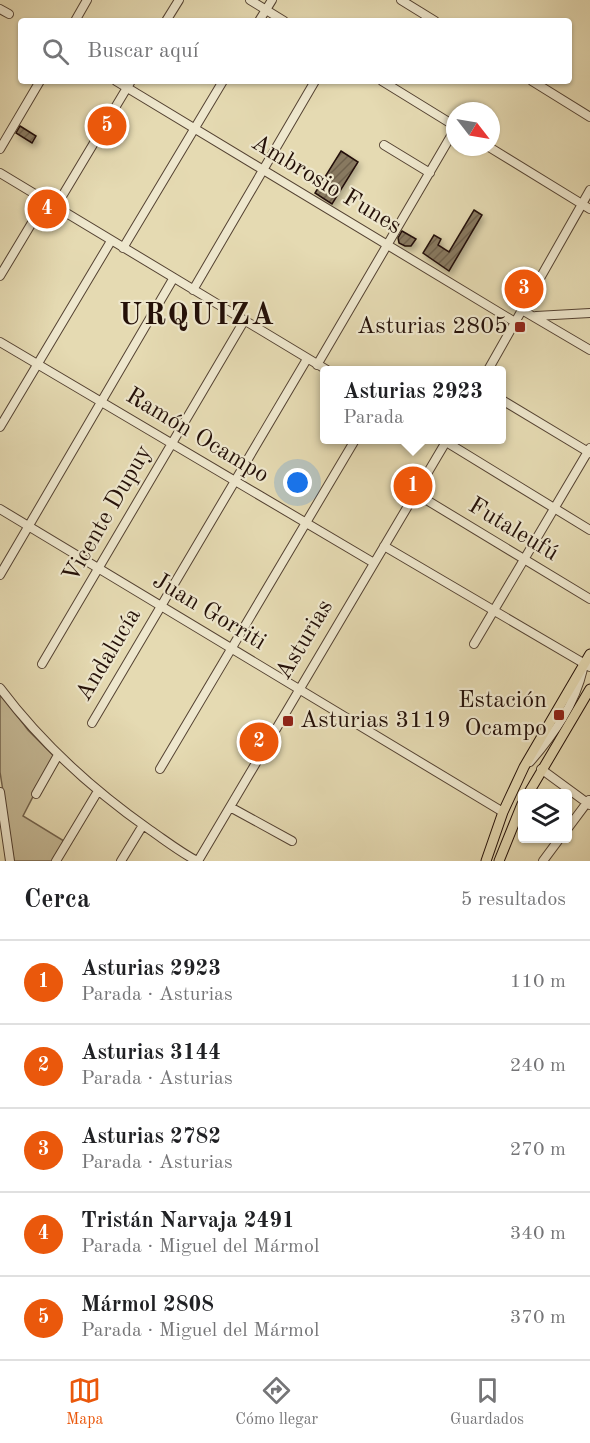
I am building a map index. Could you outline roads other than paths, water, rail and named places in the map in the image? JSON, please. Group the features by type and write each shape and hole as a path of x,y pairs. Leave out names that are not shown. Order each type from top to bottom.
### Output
{"main road":[{"path":"486,861 503,812 519,777 587,666 590,654"},
{"path":"531,789 590,689"},
{"path":"499,861 518,814"}],"street":[{"path":"77,18 87,0"},
{"path":"168,18 178,0"},
{"path":"250,0 279,18"},
{"path":"262,18 272,0"},
{"path":"401,0 430,18"},
{"path":"0,9 9,14"},
{"path":"0,149 38,84"},
{"path":"56,208 129,84"},
{"name":"Ambrosio Funes","path":"129,84 263,170 515,322"},
{"path":"123,248 221,84"},
{"path":"193,290 313,84"},
{"path":"387,84 446,121"},
{"path":"537,84 590,117"},
{"path":"317,365 446,143"},
{"path":"384,145 430,172"},
{"path":"500,154 590,209"},
{"path":"0,173 320,366"},
{"path":"490,366 590,190"},
{"path":"0,276 45,201"},
{"path":"0,427 111,241"},
{"path":"0,575 173,279"},
{"path":"522,310 590,350"},
{"path":"535,316 590,313"},
{"name":"Vicente Dupuy","path":"42,664 244,321"},
{"name":"Ramón Ocampo","path":"0,342 374,563"},
{"name":"Andalucía","path":"92,723 307,359"},
{"path":"474,644 589,451 506,403"},
{"path":"160,769 352,444"},
{"name":"Asturias","path":"199,859 443,444"},
{"path":"451,444 590,530"},
{"name":"Futaleufú","path":"415,493 590,599"},
{"name":"Juan Gorriti","path":"0,509 503,812"},
{"path":"384,546 587,666"},
{"path":"0,688 22,717 58,755 98,791 143,825 199,859"},
{"path":"36,794 58,755"},
{"path":"541,769 589,802 572,822"},
{"path":"490,804 500,803 519,777"},
{"path":"56,861 98,791"},
{"path":"0,792 10,861"},
{"path":"230,807 292,841"},
{"path":"121,861 143,825"},
{"path":"0,838 6,828"},
{"path":"543,861 556,843"}],"place":[{"name":"Mármol 2808","path":"107,126"},
{"name":"Tristán Narvaja 2491","path":"47,209"},
{"name":"Asturias 2782","path":"524,289"},
{"name":"Asturias 2805","path":"520,327"},
{"name":"Asturias 2923","path":"413,486"},
{"name":"Estación Ocampo","path":"559,715"},
{"name":"Asturias 3119","path":"288,721"},
{"name":"Asturias 3144","path":"259,742"}],"district":[{"name":"URQUIZA","path":"197,316"}]}
